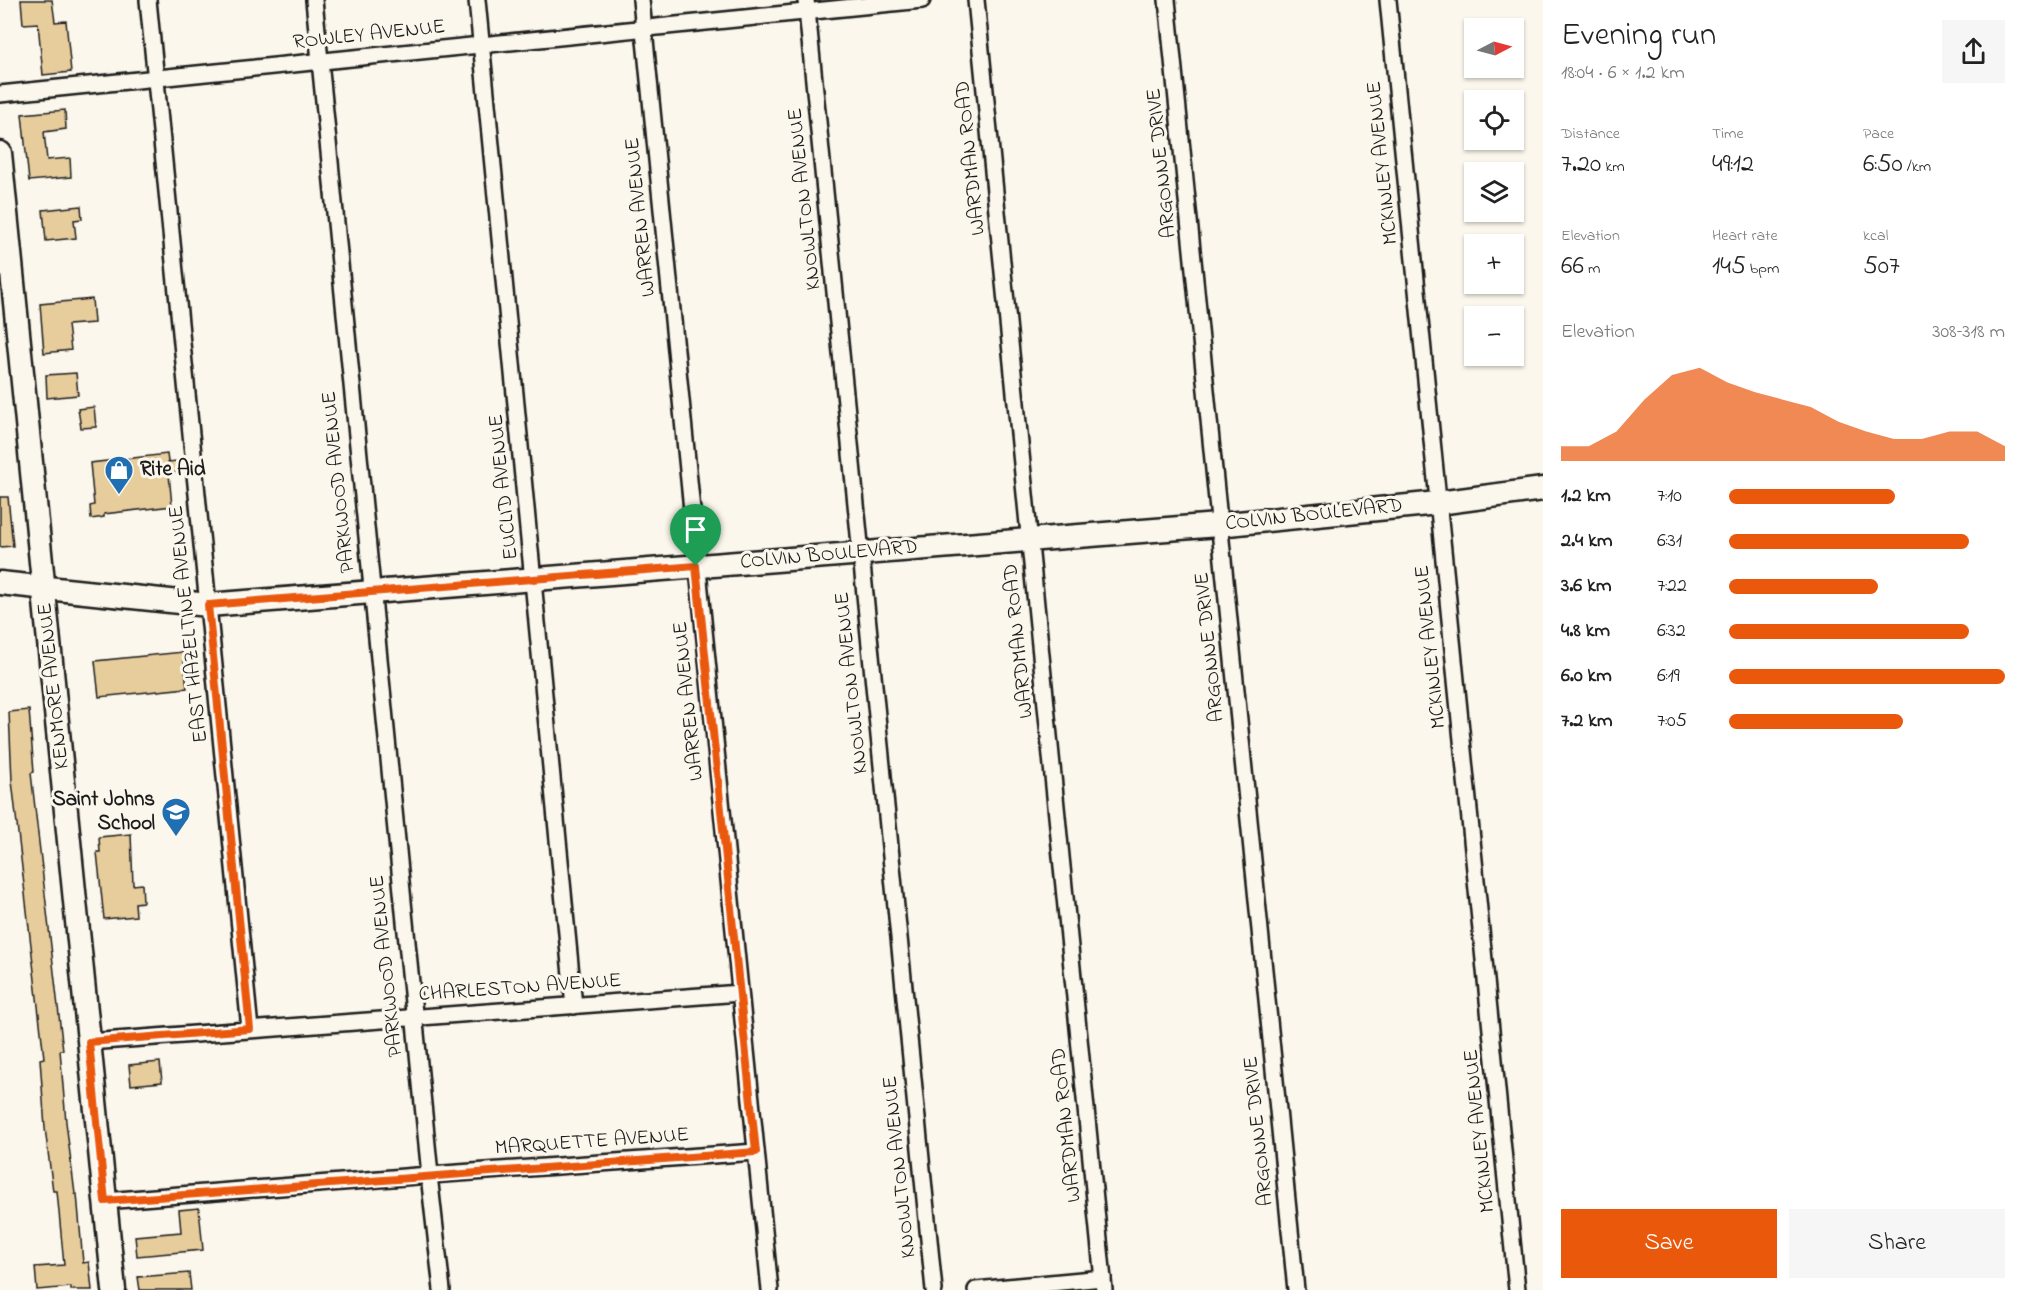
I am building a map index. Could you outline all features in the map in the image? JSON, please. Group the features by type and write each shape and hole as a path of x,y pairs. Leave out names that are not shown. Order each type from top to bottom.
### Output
{"street":[{"name":"EAST HAZELTINE AVENUE","path":"148,0 250,1029"},
{"name":"PARKWOOD AVENUE","path":"314,0 413,1017 442,1290"},
{"name":"EUCLID AVENUE","path":"477,0 535,579 574,1006"},
{"name":"WARREN AVENUE","path":"641,0 770,1290"},
{"name":"ROWLEY AVENUE","path":"0,94 644,28 806,6 922,0"},
{"name":"WARDMAN ROAD","path":"976,0 1103,1284"},
{"name":"ARGONNE DRIVE","path":"1167,0 1296,1290"},
{"name":"MCKINLEY AVENUE","path":"1388,0 1517,1290"},
{"name":"KNOWLTON AVENUE","path":"806,6 934,1290"},
{"name":"KENMORE AVENUE","path":"0,153 114,1290"},
{"name":"COLVIN BOULEVARD","path":"0,583 208,605 1218,525 1438,503 1543,489"},
{"name":"CHARLESTON AVENUE","path":"89,1042 740,993"},
{"name":"MARQUETTE AVENUE","path":"105,1201 756,1152"},
{"path":"976,1290 1103,1284"}],"building":[{"path":"21,0 52,0 55,22 66,21 71,72 43,75 38,23 23,24"},
{"path":"65,110 66,129 44,132 47,160 70,158 71,177 29,181 22,114"},
{"path":"81,206 82,219 74,220 76,238 46,241 43,210"},
{"path":"92,299 94,323 68,325 71,350 44,353 40,304"},
{"path":"76,373 78,395 47,398 46,375"},
{"path":"94,407 96,427 81,428 78,409"},
{"path":"167,454 168,462 177,461 178,472 169,474 172,506 104,514 104,517 91,519 90,506 94,505 90,463"},
{"path":"0,497 8,497 13,546 0,547"},
{"path":"183,652 187,688 99,697 95,661"},
{"path":"29,710 34,772 31,773 63,1050 60,1050 66,1122 75,1194 77,1194 83,1263 89,1262 92,1290 71,1290 71,1287 37,1290 35,1267 64,1265 57,1191 53,1191 45,1128 40,1059 44,1058 12,781 9,712"},
{"path":"131,834 133,885 142,884 143,902 135,903 136,916 104,919 97,852 100,852 99,837"},
{"path":"160,1062 162,1082 131,1085 129,1065"},
{"path":"199,1208 203,1250 137,1256 135,1236 181,1232 179,1210"},
{"path":"189,1273 191,1290 140,1290 138,1277"}],"place":[{"name":"Rite Aid","path":"119,496"},
{"name":"Saint Johns School","path":"176,838"}],"route":[{"path":"696,566 756,1152 105,1201 89,1042 250,1029 208,605 696,566"}]}
